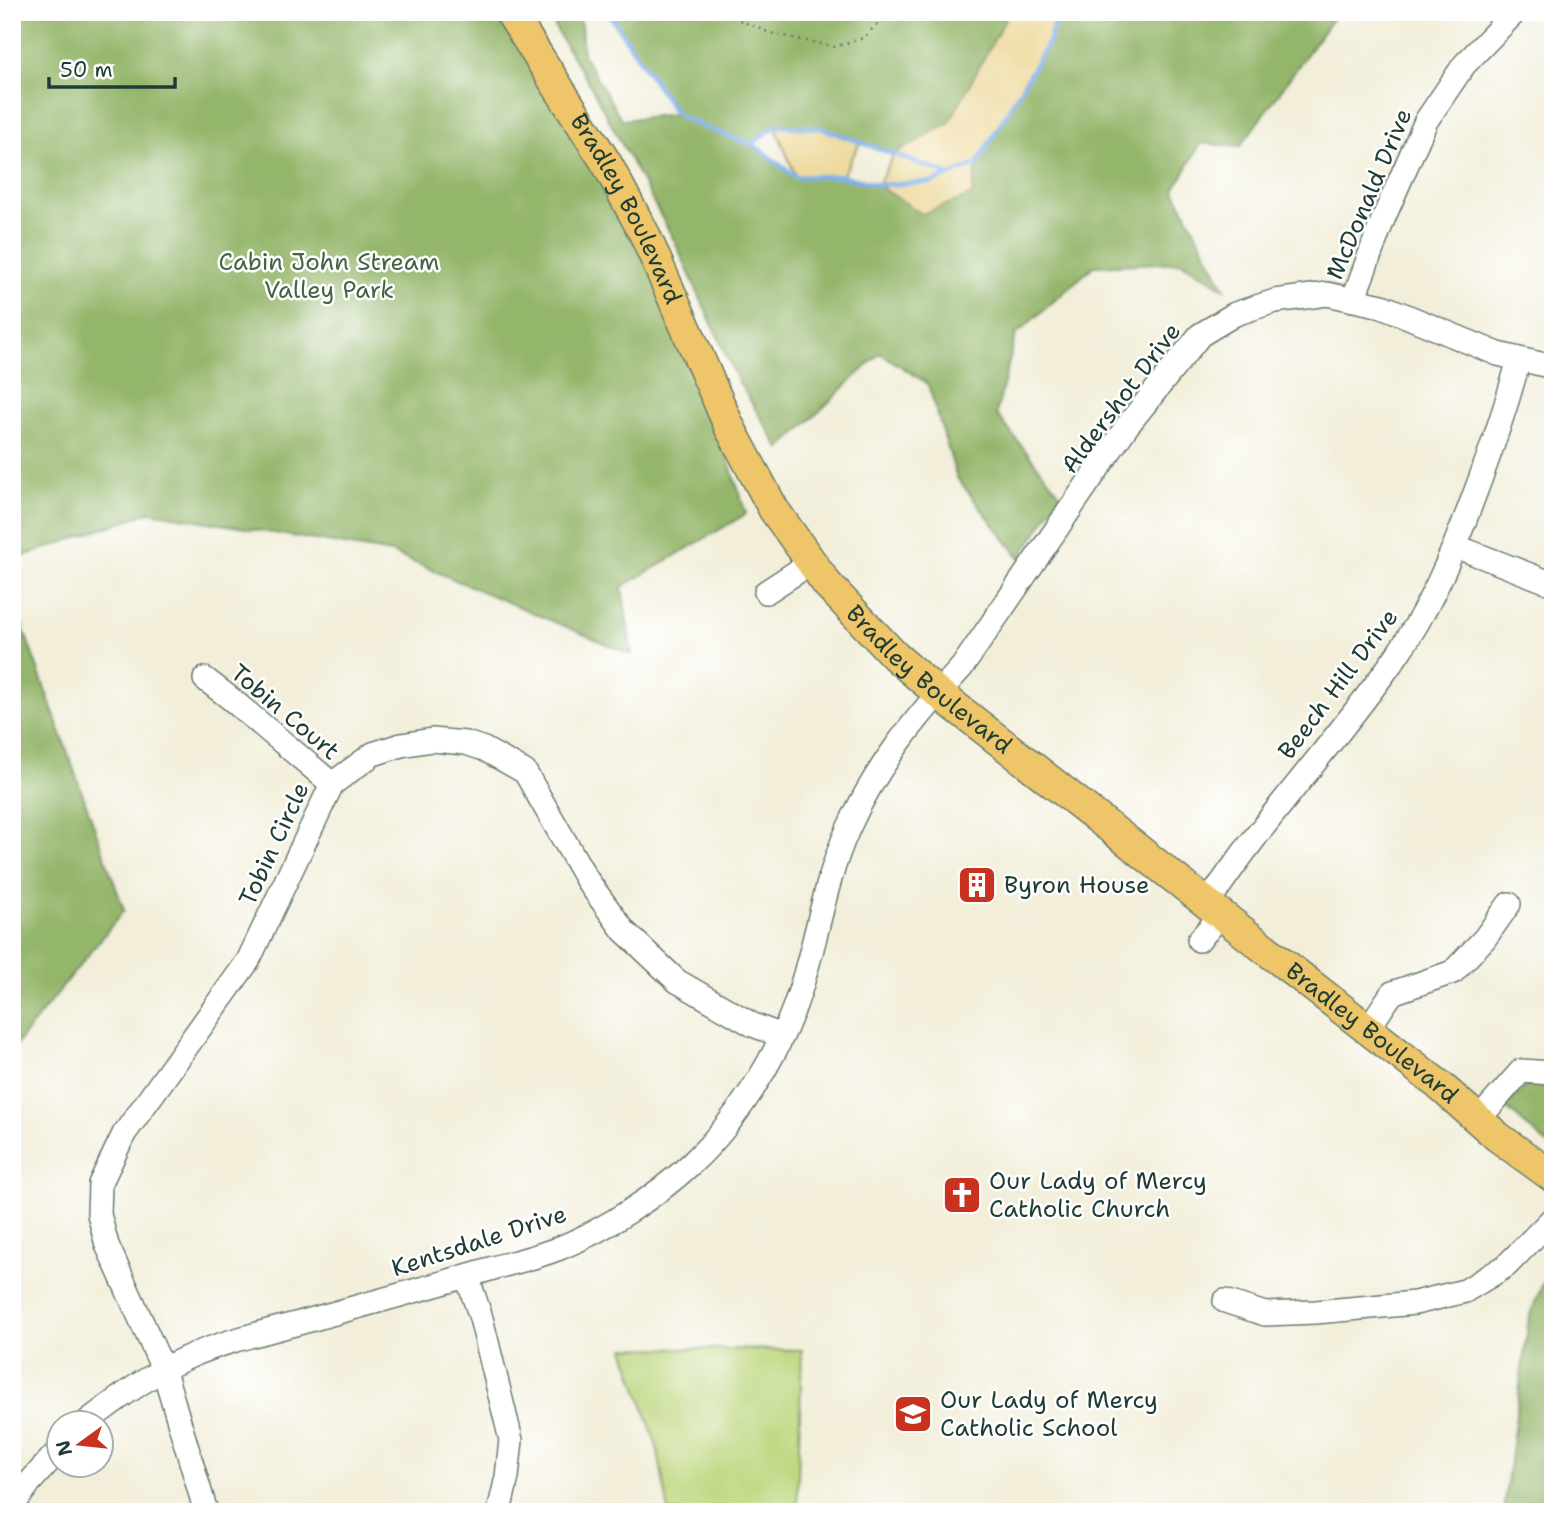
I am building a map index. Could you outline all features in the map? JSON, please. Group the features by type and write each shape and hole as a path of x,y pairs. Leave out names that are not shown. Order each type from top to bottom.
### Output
{"main road":[{"name":"Bradley Boulevard","path":"512,16 607,164 645,235 730,428 774,510 827,584 895,656 938,693 1215,908 1478,1120 1553,1177"}],"street":[{"name":"McDonald Drive","path":"1353,300 1384,217 1426,121 1464,65 1515,12"},
{"name":"Aldershot Drive","path":"938,693 962,667 1127,426 1200,335 1236,314 1275,301 1327,294 1382,306 1498,354 1553,367"},
{"name":"Beech Hill Drive","path":"1199,940 1235,863 1396,657 1422,615 1455,546 1503,419 1518,359"},
{"path":"1455,546 1553,584"},
{"path":"766,592 811,562"},
{"name":"Tobin Court","path":"205,680 332,784"},
{"name":"Kentsdale Drive","path":"105,1408 184,1359 230,1342 562,1247 626,1213 694,1162 750,1093 782,1036 795,1007 832,870 848,828 887,757 938,693"},
{"name":"Tobin Circle","path":"206,1512 164,1371 107,1245 99,1214 100,1184 124,1135 248,961 332,784 373,754 401,745 432,740 466,743 484,749 525,772 587,880 624,931 677,981 753,1025 782,1036"},
{"path":"1368,1029 1392,993 1452,972 1485,938 1509,904"},
{"path":"1478,1120 1521,1071 1553,1073"},
{"path":"1225,1301 1265,1314 1317,1312 1415,1303 1465,1291 1506,1266 1553,1218"},
{"path":"467,1276 481,1318 510,1440 507,1477 499,1512"},
{"path":"12,1507 46,1464"}],"path":[{"path":"720,12 770,33 835,47 863,38 890,12"}],"green space":[{"name":"Cabin John Stream Valley Park","path":"12,12 510,12 684,325 746,514 622,587 632,655 392,553 150,512 12,560"},
{"path":"549,12 580,12 583,55 622,120 676,114 608,12 1009,12 949,123 894,154 821,128 775,126 752,143 796,177 842,176 878,185 922,214 972,195 977,164 1049,41 1057,12 1337,12 1240,147 1201,143 1174,190 1225,289 1181,262 1094,266 1016,334 996,414 1061,495 1020,558 957,478 928,384 880,353 780,449 737,379 675,242 591,87 558,33"},
{"path":"12,597 124,910 12,1050"},
{"path":"1528,1085 1553,1087 1553,1149 1504,1106"},
{"path":"1553,1259 1553,1512 1508,1512 1504,1505 1529,1317"},
{"path":"624,1348 802,1350 797,1512 669,1512 657,1447"}],"sand":[{"path":"1009,12 1057,12 1049,41 977,164 972,195 922,214 878,185 894,154 949,123"},
{"path":"775,126 821,128 861,141 842,176 796,177"}],"waterway":[{"path":"608,12 677,115 752,144 796,177 842,176 878,185 933,182 977,164 1049,41 1057,12"},
{"path":"752,144 775,126 821,128 951,175"}],"place":[{"name":"Byron House","path":"977,885"},
{"name":"Our Lady of Mercy Catholic Church","path":"962,1195"},
{"name":"Our Lady of Mercy Catholic School","path":"913,1414"}]}
